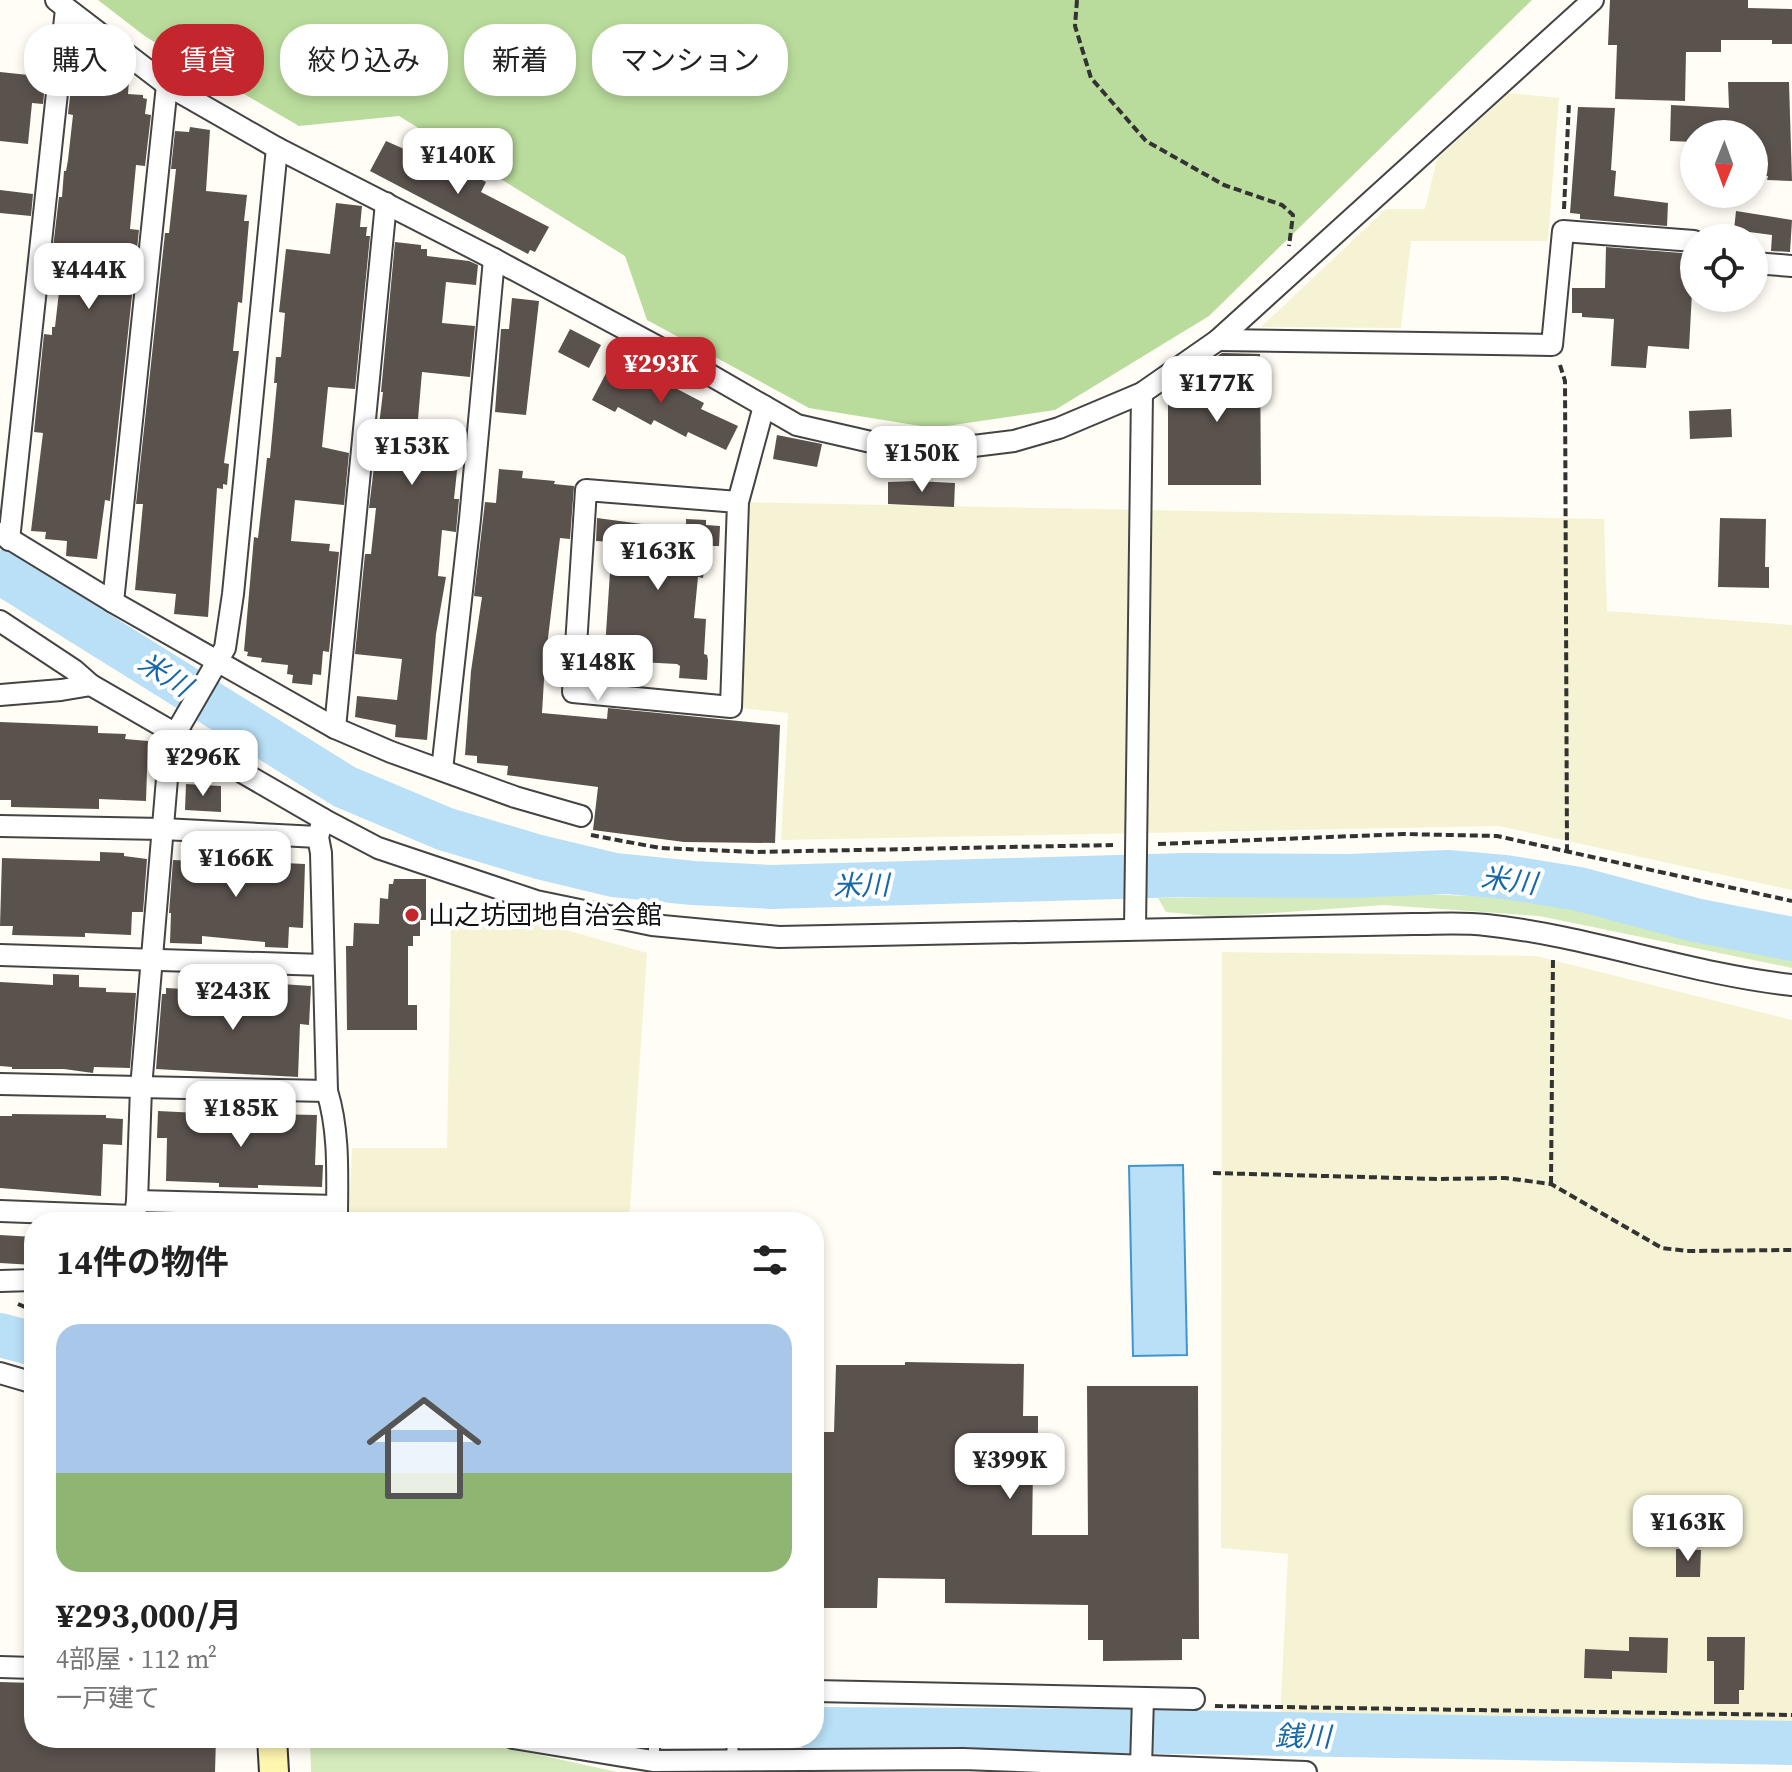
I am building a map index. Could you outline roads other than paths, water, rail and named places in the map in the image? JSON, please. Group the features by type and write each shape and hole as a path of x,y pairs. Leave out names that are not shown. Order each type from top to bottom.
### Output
{"street":[{"path":"186,96 277,148 494,259 797,425 884,445 949,449 1014,441 1059,428 1142,393 1218,340 1593,0"},
{"path":"61,5 152,74"},
{"path":"61,5 5,537 214,668 335,728 583,825"},
{"path":"113,602 166,96"},
{"path":"135,1212 141,1088 170,743 225,648 277,148"},
{"path":"335,728 386,203"},
{"path":"1218,340 1552,345 1563,231 1680,240"},
{"path":"442,770 494,259"},
{"path":"1768,264 1792,266"},
{"path":"1135,924 1142,393"},
{"path":"738,502 586,490 573,692 731,707 738,502 764,406"},
{"path":"0,621 74,670 91,685 177,728 321,828 536,901 652,925 779,937 1135,924 1485,925 1554,936 1752,981 1792,985"},
{"path":"0,695 91,685"},
{"path":"0,826 321,828"},
{"path":"321,828 327,1091 337,1147 337,1212"},
{"path":"0,955 323,965"},
{"path":"0,1084 327,1091"},
{"path":"0,1211 68,1212"},
{"path":"0,1281 24,1280"},
{"path":"0,1373 24,1380"},
{"path":"0,1667 24,1668"},
{"path":"824,1691 1143,1704 1194,1699"},
{"path":"1141,1760 1143,1704"},
{"path":"273,1748 274,1772"},
{"path":"654,1749 732,1760 1141,1760 1306,1772"}],"lane":[{"path":"732,1760 733,1748"}],"water":[{"path":"1183,1165 1187,1355 1133,1356 1129,1166"}],"waterway":[{"name":"米川","path":"0,572 345,787 445,829 614,875 772,887 1185,875 1349,876 1448,872 1579,889 1695,920 1792,939"},
{"name":"銭川","path":"0,1335 24,1341"},
{"name":"銭川","path":"824,1729 1792,1743"}],"place":[{"name":"山之坊団地自治会館","path":"412,915"}]}
